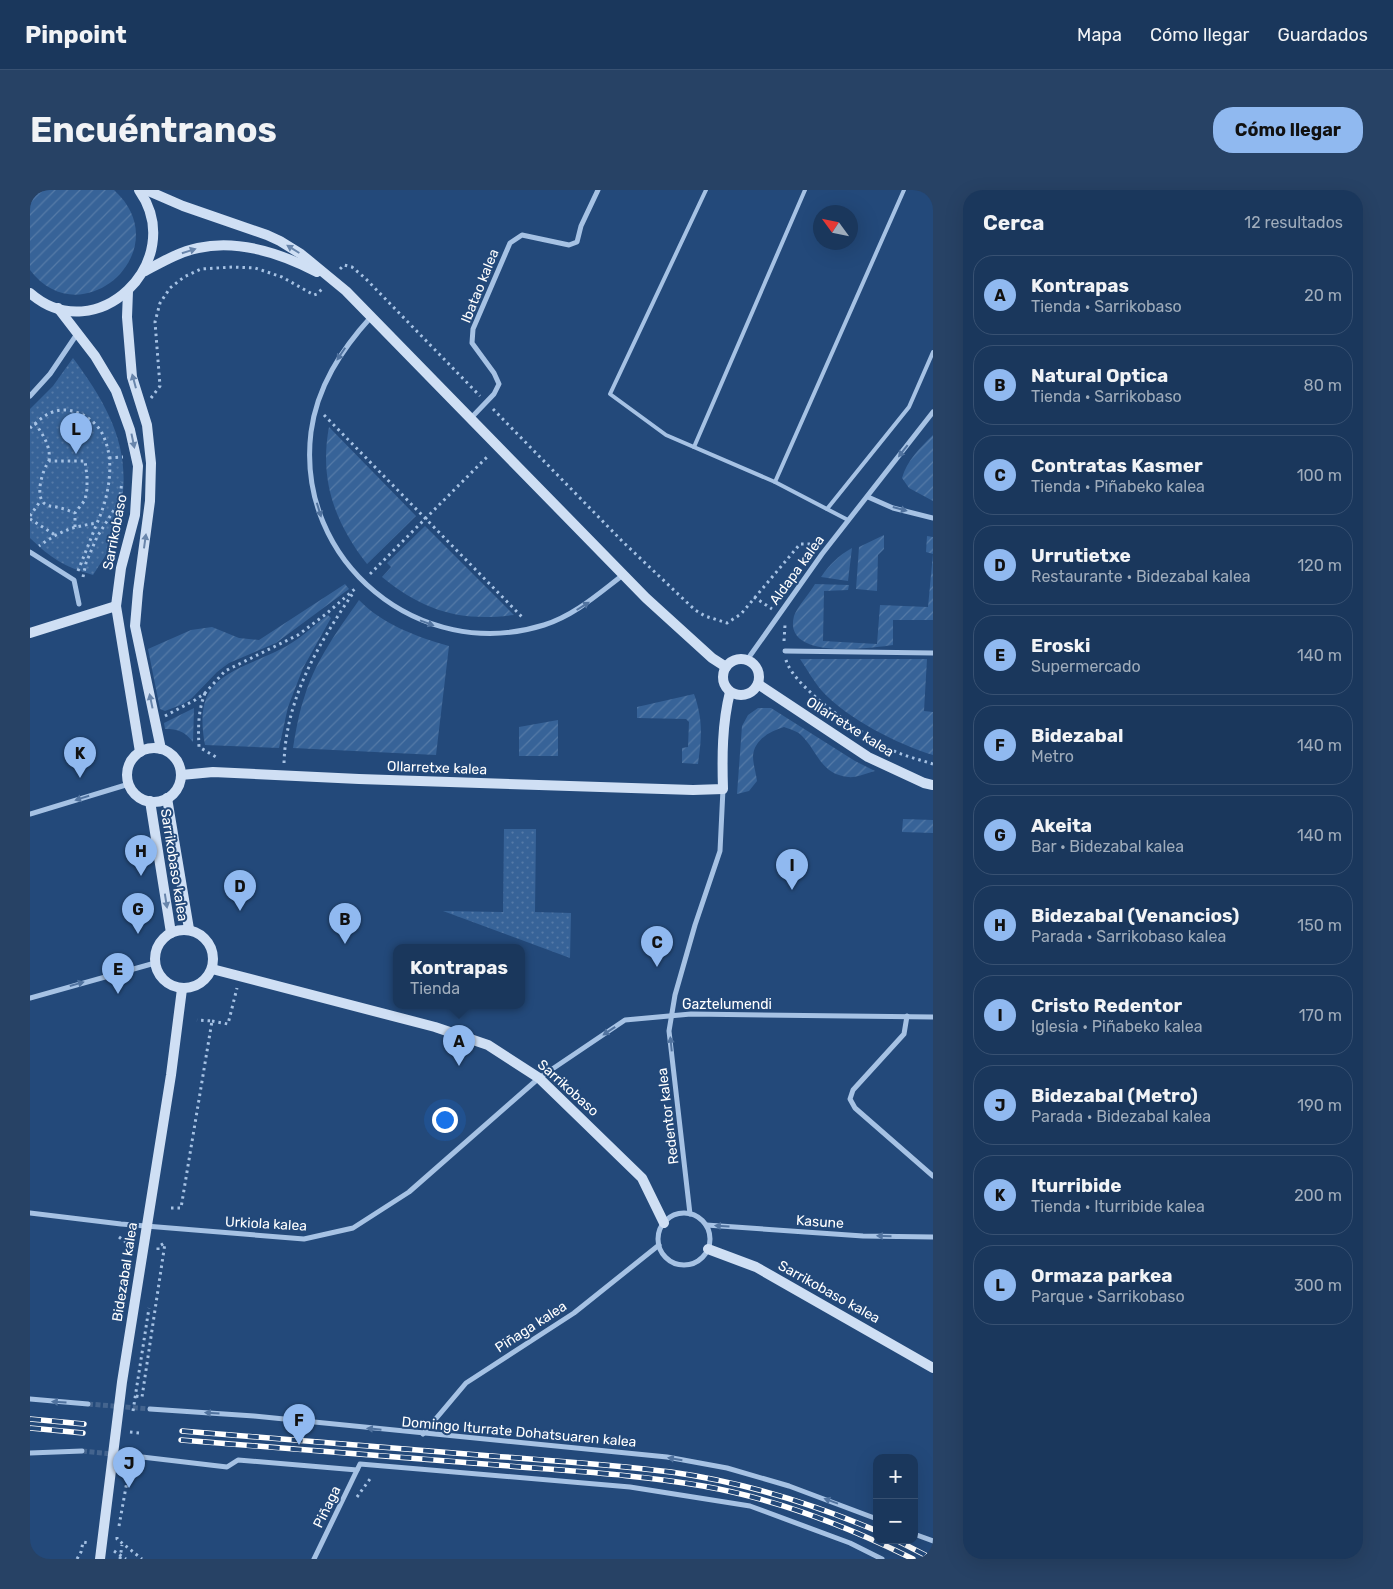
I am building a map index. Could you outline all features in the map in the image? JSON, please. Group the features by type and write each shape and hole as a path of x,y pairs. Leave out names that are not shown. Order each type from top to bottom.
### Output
{"street":[{"path":"30,293 37,299 58,308 76,311 95,309 107,305 128,292 145,270 152,249 153,226 150,212 138,190"},
{"path":"146,190 183,206 267,235 301,254 330,280"},
{"name":"Ibatao kalea","path":"471,418 494,394 499,384 494,373 472,343 473,330 510,243 522,235 569,245 574,244 598,190"},
{"path":"145,270 184,252 198,248 230,246 273,254 302,265 330,280 346,291 646,598 712,658 726,667"},
{"name":"Sarrikobaso","path":"128,292 127,317 132,377 147,425 151,463 150,500 135,626 161,749"},
{"name":"Sarrikobaso","path":"58,308 95,356 116,391 130,430 138,466 135,514 121,568 116,606 140,752"},
{"path":"371,317 340,355 329,373 316,408 311,432 311,473 319,513 337,550 349,567 380,596 398,609 417,619 458,631 480,633 501,633 544,625 570,613 601,594 624,575"},
{"path":"30,396 50,374 77,333"},
{"name":"Aldapa kalea","path":"748,660 779,614 848,520 933,412"},
{"path":"868,497 893,508 933,518"},
{"path":"30,552 74,580 79,604"},
{"path":"30,633 116,606"},
{"path":"785,651 933,653"},
{"path":"737,659 748,660 758,671 758,684 752,692 743,696 730,692 723,683 723,671 728,664 737,659"},
{"name":"Ollarretxe kalea","path":"758,684 868,757 933,785"},
{"path":"723,789 722,761 726,708 730,692"},
{"path":"30,814 129,784 129,766 140,752 147,749 161,749 169,752 175,758 181,775"},
{"name":"Ollarretxe kalea","path":"181,775 213,772 379,780 694,790 723,789"},
{"name":"Sarrikobaso kalea","path":"129,784 137,795 150,801 158,801 167,798 177,789 181,775"},
{"name":"Redentor kalea","path":"690,1214 669,1031 675,995 720,851 723,789"},
{"name":"Sarrikobaso kalea","path":"167,798 189,929"},
{"name":"Sarrikobaso kalea","path":"150,801 171,933"},
{"path":"189,929 200,934 212,948 212,969 209,976 190,988 182,989 168,984 158,972 155,963 155,952 159,943 171,933 189,929"},
{"path":"30,998 155,963"},
{"name":"Sarrikobaso","path":"212,969 436,1027 488,1045 539,1078 642,1178 664,1223"},
{"name":"Bidezabal kalea","path":"100,1559 122,1382 171,1075 182,989"},
{"name":"Gaztelumendi","path":"539,1078 624,1020 672,1015 933,1017"},
{"path":"907,1016 904,1034 853,1090 850,1099 855,1108 933,1176"},
{"name":"Urkiola kalea","path":"30,1213 146,1226 304,1239 353,1228 409,1192 539,1078"},
{"path":"690,1214 700,1218 706,1225 710,1240 708,1249 703,1257 696,1262 681,1265 668,1260 663,1254 658,1245 659,1231 672,1216 690,1214"},
{"name":"Kasune","path":"706,1225 863,1236 933,1237"},
{"name":"Piñaga kalea","path":"423,1434 466,1383 574,1312 658,1245"},
{"name":"Sarrikobaso kalea","path":"708,1249 756,1267 933,1368"},
{"path":"30,1399 88,1404"},
{"name":"Domingo Iturrate Dohatsuaren kalea","path":"150,1409 254,1416 423,1434 605,1450 667,1458 727,1468 788,1486 873,1518"},
{"path":"30,1453 82,1451"},
{"path":"142,1457 227,1467 238,1460 357,1470"},
{"name":"Piñaga","path":"314,1559 360,1464 630,1488 750,1506 850,1543 882,1559"},
{"path":"918,1536 933,1542"}],"lane":[{"path":"706,190 610,394 666,434 775,482 848,520"},
{"path":"694,446 806,190"},
{"path":"775,482 904,190"},
{"path":"827,509 909,407 933,352"}],"path":[{"path":"152,406 150,398 160,386 155,322 160,303 170,288 184,277 201,269 255,268 282,276 314,295 344,265 352,267 385,298 623,542 696,610 705,616 727,622 741,614 800,544"},
{"path":"316,408 526,621"},
{"path":"30,428 55,411 70,410 83,415 97,426 105,439 110,471 104,507 74,580"},
{"path":"35,424 48,444 50,453 40,486 41,500 30,518 55,535"},
{"path":"368,576 498,446"},
{"path":"124,465 124,451 134,448"},
{"path":"49,461 85,462 87,476 85,500 75,513 75,527"},
{"path":"83,579 86,563 97,537 119,502 122,482"},
{"path":"41,500 46,505 60,507 75,513"},
{"path":"30,552 55,535 75,527 97,522"},
{"path":"164,716 205,693 225,671 298,635 356,588 320,645 301,683 285,741 284,775"},
{"path":"754,597 786,618 784,640 787,663 812,696 848,722 896,752 933,764"},
{"path":"205,693 200,706 198,721 199,747 216,757"},
{"path":"197,1020 228,1024 237,988"},
{"path":"171,1208 181,1208 212,1021"},
{"path":"119,1237 127,1243"},
{"path":"147,1319 136,1394 142,1397 166,1242 158,1248"},
{"path":"129,1440 130,1432 140,1433"},
{"path":"133,1450 117,1539 122,1545 142,1559"},
{"path":"77,1559 83,1542"},
{"path":"120,1557 122,1545"},
{"path":"109,1547 120,1557 126,1559"}],"shaded area":[{"path":"41,190 114,190 131,213 136,237 130,260 116,278 96,290 74,295 51,289 30,270 30,201"},
{"path":"73,358 99,397 109,416 117,435 124,477 122,500 112,543 93,575 58,561 30,538 30,409 53,386"},
{"path":"329,427 416,516 367,564 346,533 332,500 326,465"},
{"path":"933,435 933,501 909,488 902,478 911,460"},
{"path":"425,526 514,615 476,617 444,611 428,606 413,598 382,577 391,567 387,563"},
{"path":"884,535 884,549 878,555 877,591 856,589 859,547"},
{"path":"927,536 933,537 933,554 926,552"},
{"path":"852,548 848,581 821,577 835,561"},
{"path":"933,554 933,620 893,620 893,645 849,649 814,646 801,640 794,630 794,616 815,584 849,585 848,590 824,591 823,641 877,644 880,605 928,607"},
{"path":"345,584 349,589 276,643 229,663 217,672 192,698 183,704 165,711 160,709 148,649 191,630 212,627 239,638 259,640"},
{"path":"359,600 389,623 449,646 436,755 293,748 301,708 315,670 328,646"},
{"path":"328,615 331,618 303,668 288,707 279,748 205,745 202,722 204,704 210,691 219,680 287,646"},
{"path":"800,659 927,659 924,711 933,712 933,755 889,737 845,711 822,691"},
{"path":"694,694 701,728 698,764 682,763 682,748 688,747 689,722 686,719 637,718 637,707"},
{"path":"194,708 193,742 180,731 165,729 164,723"},
{"path":"758,708 771,708 855,761 875,771 851,777 839,775 825,767 801,735 784,727 768,734 756,745 753,762 757,781 749,791 737,794 742,726 748,715"},
{"path":"558,720 558,756 519,756 519,727"},
{"path":"903,819 933,820 933,833 902,832"},
{"path":"504,829 536,829 535,912 571,913 570,958 443,911 503,912"}],"tunnel":[{"path":"88,1404 150,1409"},
{"path":"82,1451 142,1457"}],"railway":[{"path":"30,1419 84,1424"},
{"path":"30,1428 83,1433"},
{"path":"182,1431 575,1462 671,1472 724,1481 776,1495 827,1511 873,1529"},
{"path":"181,1440 600,1473 652,1478 703,1486 757,1498 811,1515 913,1559"},
{"path":"904,1544 933,1559"}],"place":[{"name":"Ormaza parkea","path":"76,454"},
{"name":"Iturribide","path":"80,778"},
{"name":"Bidezabal (Venancios)","path":"141,876"},
{"name":"Cristo Redentor","path":"792,890"},
{"name":"Urrutietxe","path":"240,911"},
{"name":"Akeita","path":"138,934"},
{"name":"Natural Optica","path":"345,944"},
{"name":"Contratas Kasmer","path":"657,967"},
{"name":"Eroski","path":"118,994"},
{"name":"Kontrapas","path":"459,1066"},
{"name":"Bidezabal","path":"299,1445"},
{"name":"Bidezabal (Metro)","path":"129,1488"}]}
